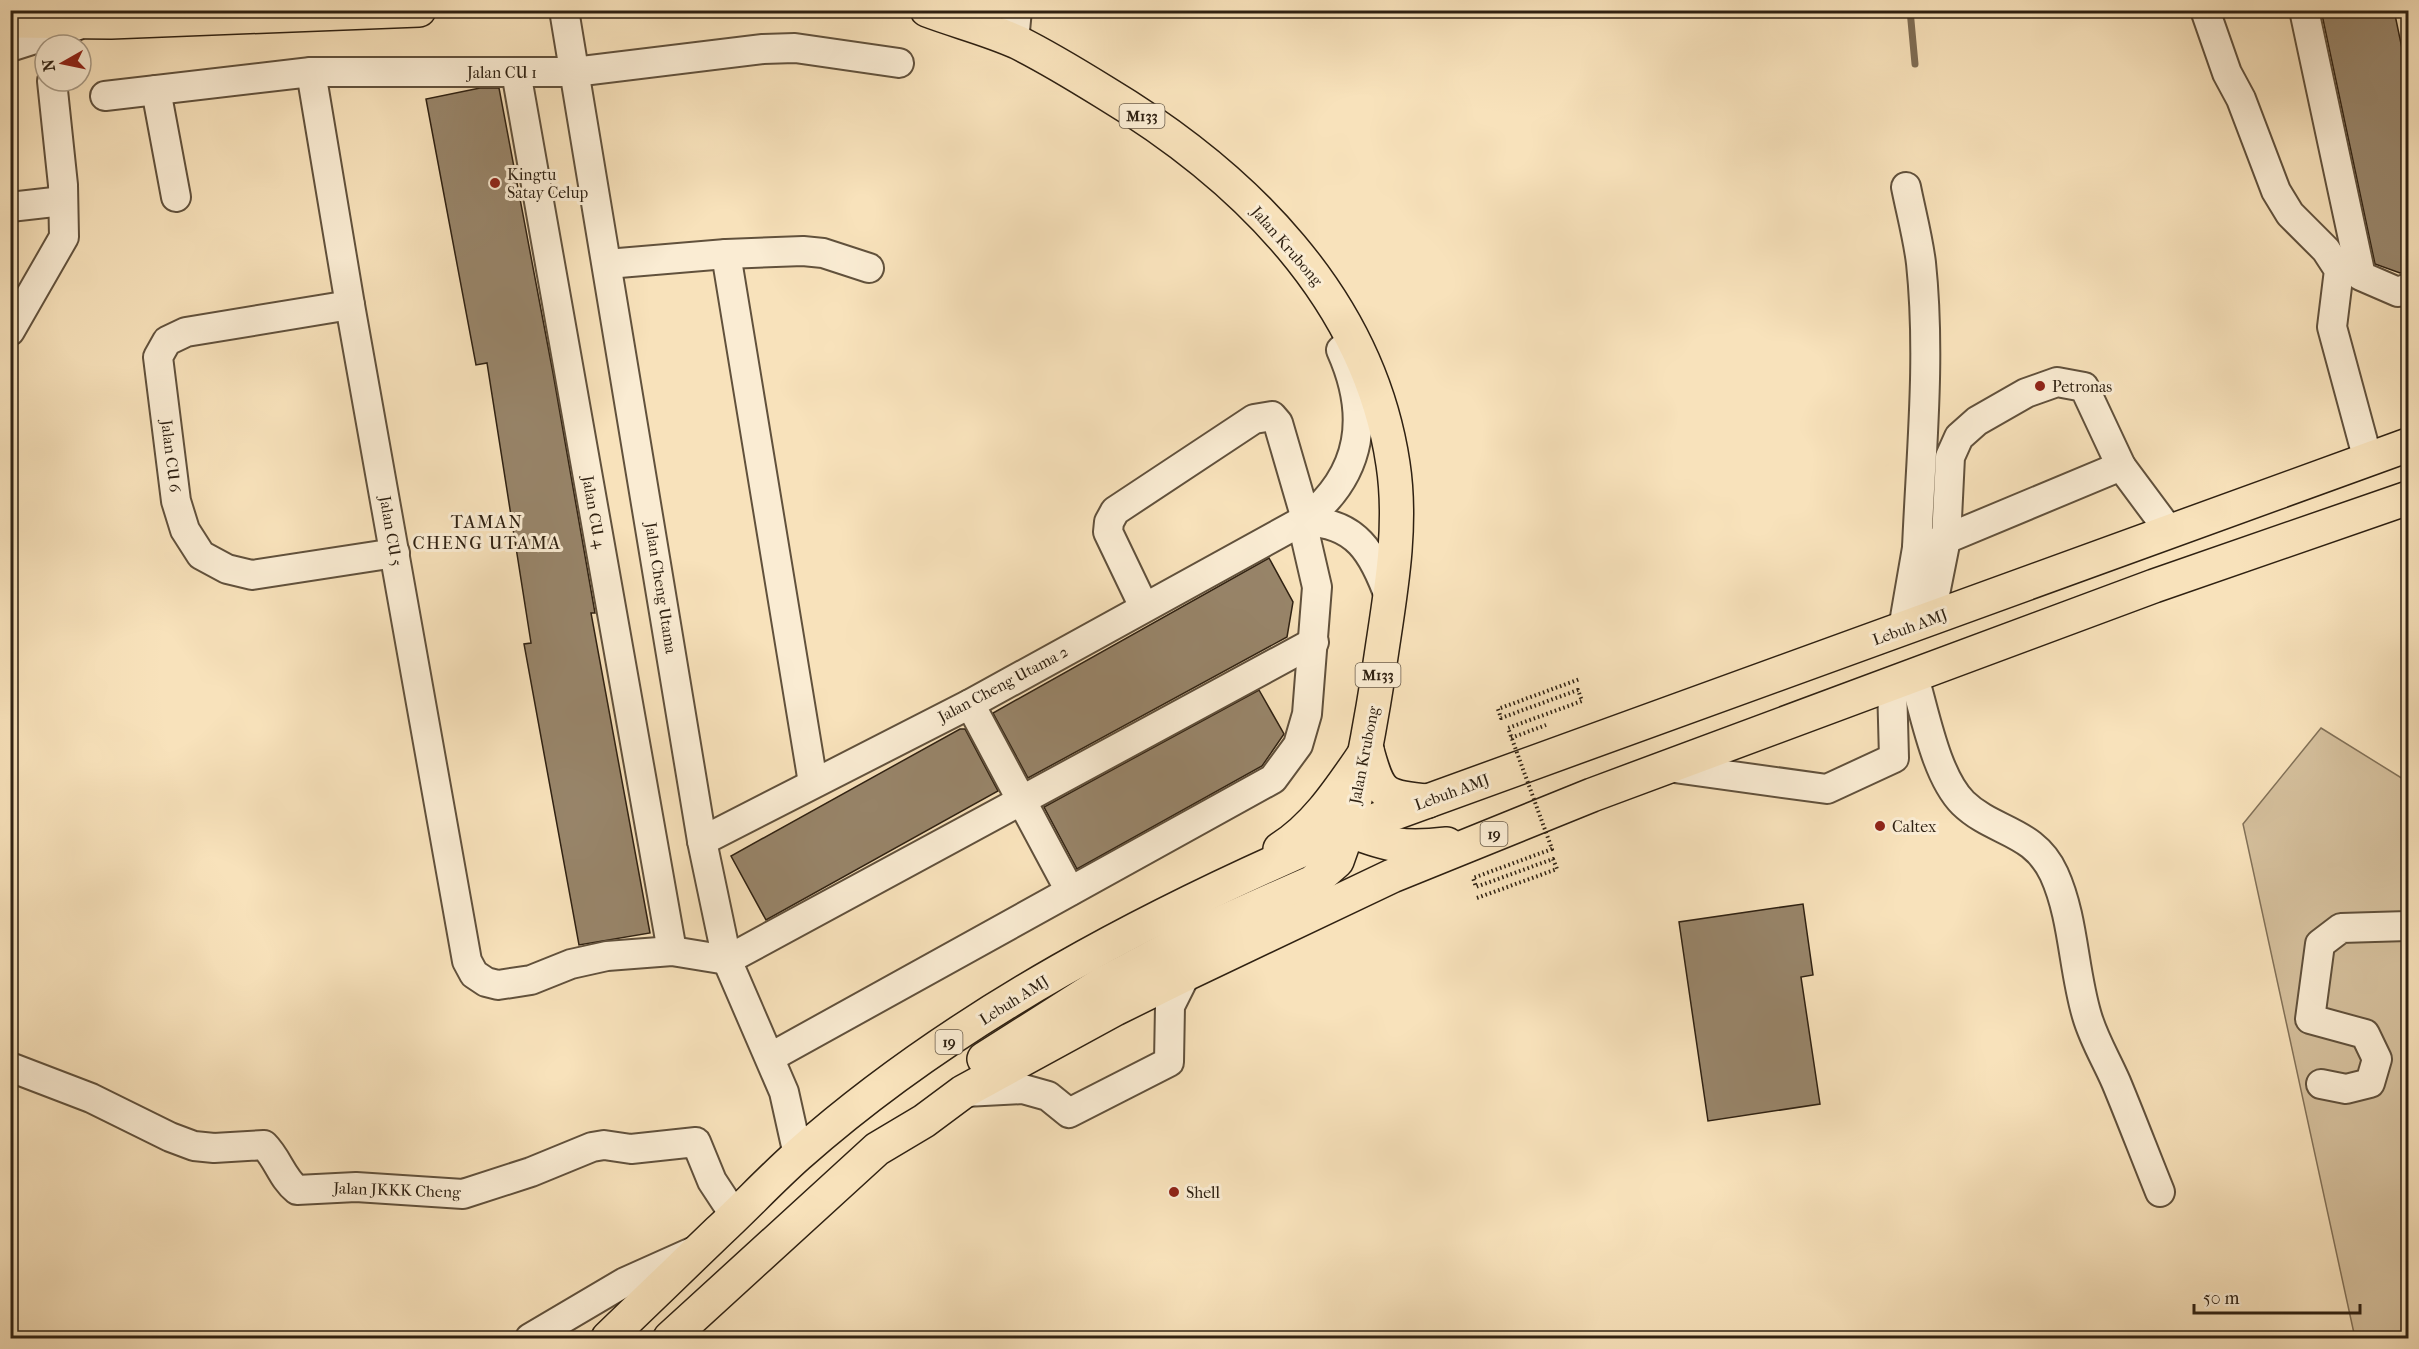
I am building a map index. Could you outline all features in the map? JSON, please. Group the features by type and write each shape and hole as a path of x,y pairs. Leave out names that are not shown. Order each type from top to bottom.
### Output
{"main road":[{"path":"10,21 89,22 419,10"},
{"name":"Jalan Krubong","path":"877,1149 984,1060 1048,1017 1102,984 1200,932 1313,882 1337,861 1348,830 1367,750 1390,599 1396,501 1393,464 1386,431 1363,361 1332,300 1318,279 1264,218 1203,159 1016,26 927,10"},
{"name":"Lebuh AMJ","path":"608,1338 798,1155 939,1047 1043,981 1128,932 1255,870 1348,830 2409,445"},
{"name":"19","path":"670,1338 877,1149 924,1121 963,1092 1115,1009 1186,974 1392,876 1473,842 1667,767 2154,586 2409,498"},
{"path":"1367,750 1376,784 1395,798 1429,801"},
{"path":"1204,895 1292,842 1333,800 1367,750"},
{"path":"1348,830 1386,844 1410,848 1473,842"}],"street":[{"name":"Jalan Cheng Utama","path":"564,10 702,841 727,960 771,1057 784,1092 798,1155"},
{"path":"2205,10 2227,73 2253,127 2276,191 2290,214 2326,250 2339,270 2332,327 2368,460"},
{"path":"2304,10 2361,276 2398,292 2409,288"},
{"path":"63,33 89,22"},
{"path":"10,47 33,43"},
{"name":"Jalan CU 1","path":"105,96 311,72 574,72 795,48 899,63"},
{"name":"Jalan CU 5","path":"311,72 350,305 467,961 474,974 486,982 514,984 571,964 598,958 672,951"},
{"name":"Jalan CU 4","path":"516,72 672,951"},
{"path":"156,90 176,197"},
{"path":"10,331 64,237 53,93"},
{"path":"1906,187 1921,262 1925,333 1924,425 1917,548 1917,624"},
{"path":"10,207 63,201"},
{"path":"607,264 726,254 823,253 869,268"},
{"path":"726,254 813,783"},
{"name":"Jalan Cheng Utama 2","path":"702,841 970,704 1304,520 1338,488 1348,469 1358,425 1358,403 1352,376 1319,298 1318,279"},
{"name":"Jalan CU 6","path":"350,305 186,332 167,340 158,357 176,501 185,530 201,555 226,569 252,575 395,553"},
{"path":"1917,624 1946,539 1950,457 1959,437 1977,421 2026,393 2057,382 2084,387 2121,466 2170,532"},
{"path":"771,1057 1273,779 1290,758 1303,730 1314,642 1317,586 1304,520 1278,423 1272,416 1254,418 1115,511 1109,522 1108,532 1144,607"},
{"path":"1917,548 1946,539 2121,466"},
{"path":"1304,520 1348,531 1374,560 1390,599"},
{"path":"672,951 727,960 1314,642"},
{"path":"1667,767 1827,789 1894,758 1903,681"},
{"path":"1903,681 1951,788 1979,815 2026,839 2042,852 2055,874 2064,903 2086,1013 2094,1040 2114,1079 2160,1192"},
{"path":"970,704 1070,891"},
{"path":"2321,1084 2346,1089 2370,1083 2377,1059 2365,1034 2310,1019 2320,944 2341,928 2409,926"},
{"path":"963,1092 1023,1089 1048,1096 1070,1113 1169,1062 1170,1006 1186,974"},
{"name":"Jalan JKKK Cheng","path":"10,1067 91,1098 170,1137 194,1146 214,1148 264,1145 272,1153 289,1183 297,1190 356,1187 462,1194 531,1172 592,1147 604,1145 631,1149 696,1142 712,1181 735,1216"},
{"path":"530,1338 625,1282 705,1246"},
{"path":"590,1338 635,1311"}],"path":[{"path":"1477,898 1557,869 1553,859 1476,887 1473,878 1552,849 1508,728 1582,701 1578,690 1501,718 1498,709 1580,679"},
{"path":"1511,738 1546,725"}],"shaded area":[{"path":"2321,728 2408,782 2408,1338 2355,1338 2243,824"}],"building":[{"path":"2321,10 2394,10 2409,82 2409,270 2400,273 2375,264"},
{"path":"480,88 499,88 553,373 595,613 591,613 650,933 579,945 524,644 531,643 487,363 476,365 426,99"},
{"path":"1269,558 1293,602 1287,637 1028,778 993,713"},
{"path":"1259,690 1284,734 1262,766 1077,869 1044,807"},
{"path":"960,729 965,729 998,791 766,920 731,856"},
{"path":"1803,904 1813,975 1801,977 1820,1104 1708,1121 1679,922"}],"waterway":[{"path":"1910,10 1915,64"}],"place":[{"name":"Kingtu Satay Celup","path":"495,183"},
{"name":"Petronas","path":"2040,386"},
{"name":"Caltex","path":"1880,826"},
{"name":"Shell","path":"1174,1192"}],"district":[{"name":"TAMAN CHENG UTAMA","path":"487,532"}]}
